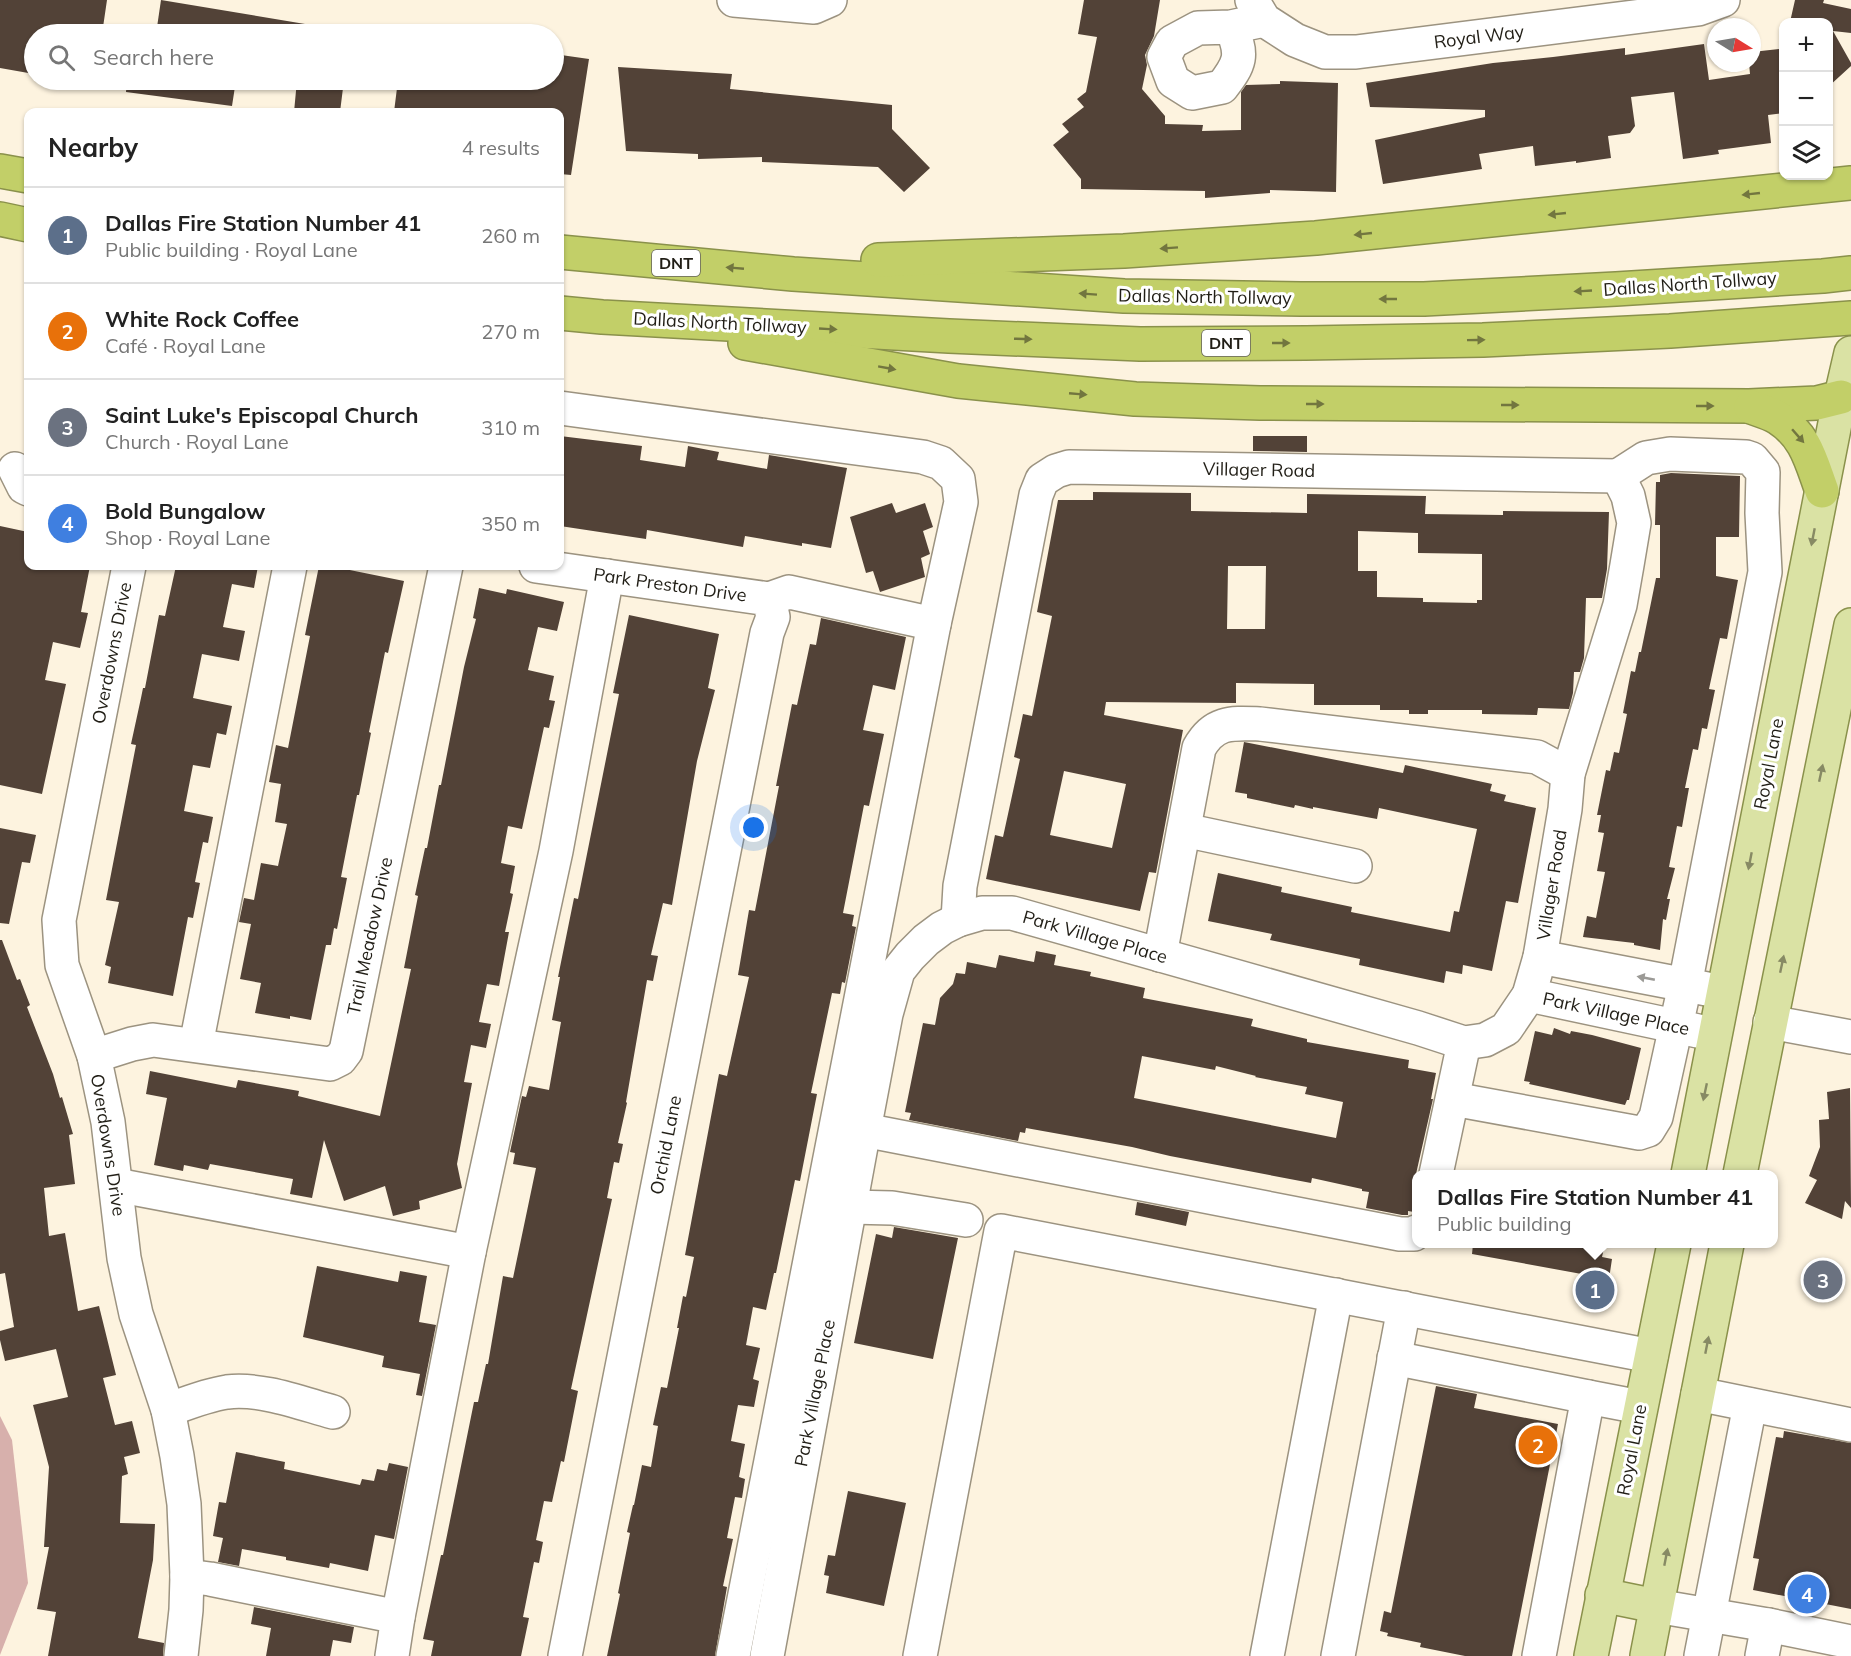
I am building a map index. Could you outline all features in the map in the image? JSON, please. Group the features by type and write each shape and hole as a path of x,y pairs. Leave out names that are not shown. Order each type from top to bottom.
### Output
{"highway":[{"path":"1833,172 1851,158"},
{"path":"0,171 24,175"},
{"path":"793,274 858,261 1113,252 1316,238 1819,180 1851,183"},
{"path":"0,219 24,224"},
{"name":"Dallas North Tollway","path":"564,252 793,274 1124,296 1424,299 1851,273"},
{"name":"Dallas North Tollway","path":"564,313 950,336 1140,344 1484,340 1670,331 1851,318"},
{"path":"602,317 958,381 1136,399 1260,403 1749,406 1817,403 1846,396"},
{"path":"1749,406 1776,417 1796,432 1804,443 1822,491"}],"main road":[{"name":"Royal Lane","path":"1689,1170 1822,491 1846,396 1851,353"},
{"path":"1741,1170 1851,625"},
{"path":"1724,993 1770,1022"},
{"path":"1717,1035 1770,1022"},
{"name":"Royal Lane","path":"1591,1656 1672,1253"},
{"path":"1647,1656 1724,1258 1672,1253"},
{"path":"1602,1595 1656,1606"}],"street":[{"path":"734,0 814,7 830,0"},
{"name":"Royal Way","path":"1258,10 1295,40 1325,52 1356,52 1698,9 1723,0"},
{"path":"1231,27 1258,10"},
{"path":"564,409 923,458 941,463 958,478 961,502 934,624 733,1656"},
{"path":"1453,1099 1639,1133 1648,1130 1656,1117 1685,985 1765,572 1762,513 1763,472 1752,459 1746,457 1670,454 1646,459 1618,476"},
{"name":"Villager Road","path":"958,920 960,886 1035,495 1042,480 1056,471 1069,467 1618,476 1628,496 1634,523 1620,606 1569,774 1540,957 1529,995"},
{"name":"Overdowns Drive","path":"128,570 59,920 62,965 94,1056 108,1122 124,1258 136,1314 168,1410 177,1456 184,1504 187,1576 181,1656"},
{"path":"196,1045 289,570"},
{"name":"Trail Meadow Drive","path":"94,1056 153,1040 330,1064 340,1059 346,1051 445,570"},
{"name":"Park Preston Drive","path":"564,570 769,599 773,617 767,633"},
{"path":"392,1656 469,1252 556,851 607,576"},
{"path":"769,599 789,592 934,624"},
{"name":"Orchid Lane","path":"565,1656 767,633"},
{"path":"1160,955 1199,748 1205,738 1216,729 1234,723 1260,724 1537,757 1569,774"},
{"path":"1184,830 1355,866"},
{"name":"Park Village Place","path":"766,1656 886,1014 898,971 926,940 942,928 958,920 982,913 1012,914 1464,1043 1485,1040 1506,1029 1529,995 1717,1035"},
{"path":"1540,957 1724,993"},
{"path":"1770,1022 1851,1037"},
{"path":"1437,1170 1464,1043"},
{"path":"864,1130 1400,1234 1412,1234"},
{"path":"116,1185 469,1252"},
{"path":"850,1207 892,1208 966,1220"},
{"path":"920,1656 1001,1231 1651,1356"},
{"path":"1267,1656 1336,1295"},
{"path":"1338,1656 1404,1308"},
{"path":"1395,1358 1640,1407"},
{"path":"168,1410 228,1392 281,1397 333,1413"},
{"path":"1698,1394 1851,1425"},
{"path":"1539,1656 1588,1397"},
{"path":"1701,1656 1750,1404"},
{"path":"187,1576 398,1617"},
{"path":"1656,1606 1709,1615 1765,1641 1834,1645"}],"shaded area":[{"path":"0,1416 12,1440 28,1583 0,1655"}],"building":[{"path":"0,0 107,0 103,24 24,24 24,72 0,68"},
{"path":"161,0 305,24 157,24"},
{"path":"1084,0 1160,0 1154,36 1145,55 1147,65 1142,89 1165,116 1165,124 1203,125 1202,131 1241,130 1241,92 1246,85 1280,84 1280,81 1338,83 1336,192 1270,190 1270,193 1205,198 1205,191 1081,189 1081,179 1053,145 1069,132 1062,124 1084,107 1077,99 1086,92 1097,37 1078,34"},
{"path":"1795,0 1824,0 1823,3 1851,9 1851,33 1833,31 1833,18 1791,18"},
{"path":"1833,31 1851,63 1851,66 1833,82"},
{"path":"1704,44 1709,80 1761,72 1761,51 1779,49 1779,114 1768,115 1771,143 1718,150 1719,154 1683,159 1674,92 1631,97 1635,126 1630,133 1608,136 1611,158 1535,166 1533,146 1479,154 1482,169 1383,184 1375,140 1485,117 1485,110 1370,107 1366,83 1493,63 1625,48 1625,55"},
{"path":"564,55 589,59 571,175 564,174 564,108 394,108 397,90 564,90"},
{"path":"618,67 732,74 730,89 892,105 892,129 930,168 904,192 878,167 762,162 762,157 698,159 698,154 626,151"},
{"path":"126,90 234,90 232,106 126,92"},
{"path":"296,90 343,90 340,108 294,108"},
{"path":"564,436 642,446 640,460 685,467 688,446 719,452 717,460 767,469 769,455 847,468 831,548 802,543 802,546 745,536 743,547 647,530 646,539 564,527"},
{"path":"1253,436 1307,436 1307,452 1253,451"},
{"path":"1671,473 1740,476 1739,537 1716,537 1716,576 1738,580 1727,639 1720,638 1709,689 1715,690 1707,729 1702,728 1698,750 1693,749 1685,788 1689,788 1682,827 1677,826 1669,867 1675,868 1667,899 1670,899 1666,920 1663,919 1660,950 1634,945 1634,943 1583,937 1587,916 1596,918 1605,872 1597,871 1604,833 1598,832 1601,815 1597,815 1606,770 1610,771 1614,752 1619,753 1627,714 1623,713 1631,671 1635,672 1656,578 1660,578 1660,525 1655,525 1656,482 1660,482 1660,475"},
{"path":"1093,492 1191,493 1191,511 1307,513 1307,494 1426,496 1425,514 1503,515 1503,511 1609,512 1607,569 1602,598 1586,598 1584,658 1580,672 1574,672 1573,693 1569,709 1538,708 1537,715 1482,714 1482,710 1428,710 1428,714 1409,714 1409,710 1380,710 1380,705 1314,705 1314,684 1236,683 1236,703 1106,702 1104,715 1183,730 1156,873 1149,872 1140,911 986,879 995,835 1003,837 1020,759 1014,757 1023,714 1032,716 1052,616 1037,612 1058,500 1093,500","holes":["1358,531 1418,533 1418,553 1482,554 1482,600 1477,600 1477,603 1423,602 1423,598 1377,597 1377,571 1358,571","1228,566 1266,566 1265,629 1227,629","1064,771 1126,784 1112,848 1050,835"]},
{"path":"892,503 896,513 925,503 933,527 923,531 930,554 921,558 925,577 880,592 873,571 866,573 850,517"},
{"path":"0,526 24,531 24,570 89,570 81,612 88,613 80,648 53,642 45,680 66,684 42,794 0,785"},
{"path":"175,570 257,570 254,588 232,584 223,627 245,631 239,661 202,654 193,698 232,706 226,735 217,733 210,768 193,765 184,811 213,817 208,843 203,842 195,882 200,883 193,918 188,917 173,996 108,983 111,967 105,965 119,902 106,900 136,745 131,744 143,688 145,688 159,615 165,616"},
{"path":"318,570 350,570 404,581 388,653 385,652 359,795 357,795 341,877 347,878 337,929 334,928 331,945 326,945 311,1020 255,1013 261,983 240,979 251,924 239,922 244,898 254,900 261,863 278,866 287,824 275,822 281,784 269,782 276,745 288,748 310,636 305,635"},
{"path":"479,588 506,594 507,589 564,602 557,631 538,627 528,670 554,676 549,700 555,701 549,728 544,727 522,829 508,826 501,863 515,866 510,893 513,894 505,932 509,932 499,986 487,984 479,1022 491,1024 486,1048 471,1045 464,1082 472,1083 457,1164 462,1188 419,1201 420,1209 393,1216 385,1186 344,1201 324,1140 312,1198 290,1194 293,1179 210,1164 208,1170 184,1165 183,1171 154,1165 167,1098 146,1094 150,1071 236,1088 238,1080 299,1091 298,1096 380,1116 411,969 404,968 418,896 415,895 476,619 473,618"},
{"path":"629,615 719,634 708,688 715,690 697,761 672,905 663,903 651,955 658,956 653,981 647,980 627,1103 618,1143 623,1144 619,1163 614,1162 607,1198 612,1199 571,1389 578,1391 564,1462 561,1461 552,1502 544,1501 536,1540 543,1542 539,1563 534,1562 523,1617 529,1618 521,1656 431,1656 434,1641 423,1639 441,1555 443,1555 474,1402 478,1402 486,1364 488,1364 503,1276 513,1278 536,1168 513,1164 515,1153 510,1152 522,1096 526,1097 529,1086 549,1090 561,1022 552,1020 560,977 558,977 574,898 578,899 619,694 613,693"},
{"path":"821,618 906,637 895,690 873,685 863,730 884,734 869,806 864,805 843,913 854,915 852,926 856,927 845,983 842,982 840,994 832,993 811,1093 817,1094 800,1181 795,1180 766,1310 753,1307 746,1345 760,1348 753,1379 759,1381 754,1407 738,1405 731,1441 745,1444 739,1477 745,1479 742,1498 735,1497 727,1538 733,1539 723,1586 727,1587 715,1656 607,1656 630,1533 627,1532 642,1465 651,1467 658,1426 653,1425 661,1387 667,1388 683,1296 686,1297 694,1257 685,1255 719,1074 727,1076 749,977 738,975 749,910 755,911 792,704 797,705 810,644 816,645"},
{"path":"1244,742 1403,773 1405,765 1492,784 1490,791 1506,795 1504,801 1536,808 1518,903 1506,901 1492,971 1463,965 1462,974 1446,971 1444,983 1359,965 1360,959 1270,940 1272,934 1208,921 1218,873 1282,887 1281,892 1352,907 1351,912 1450,932 1454,911 1459,912 1477,829 1379,808 1377,819 1313,807 1313,809 1295,805 1294,808 1247,798 1247,794 1235,792"},
{"path":"0,828 36,835 30,863 22,862 9,924 0,923"},
{"path":"0,940 2,940 17,980 20,979 30,1005 27,1007 60,1098 62,1097 73,1134 69,1135 75,1184 44,1188 49,1236 65,1233 78,1311 99,1306 116,1375 103,1378 115,1425 132,1421 140,1453 124,1457 128,1474 122,1476 120,1523 155,1524 153,1560 138,1638 164,1643 163,1656 48,1656 56,1612 37,1609 49,1547 44,1547 49,1467 33,1405 68,1397 56,1349 5,1361 0,1340 0,1331 14,1327 5,1273 0,1274"},
{"path":"1036,951 1056,955 1054,965 1091,972 1090,976 1145,988 1143,998 1253,1019 1251,1026 1307,1039 1307,1042 1409,1060 1408,1068 1436,1073 1431,1099 1433,1099 1417,1170 1412,1170 1412,1212 1408,1211 1408,1215 1402,1215 1366,1208 1369,1192 1312,1178 1311,1183 1026,1128 1025,1133 1020,1132 1018,1141 909,1120 911,1113 905,1112 923,1023 935,1025 940,998 953,984 956,973 965,974 967,962 996,968 999,955 1034,962","holes":["1142,1056 1215,1070 1216,1066 1255,1077 1307,1087 1305,1094 1343,1102 1336,1138 1134,1098"]},
{"path":"1554,1028 1570,1034 1571,1031 1592,1035 1641,1048 1629,1100 1625,1105 1524,1081 1535,1031 1552,1035"},
{"path":"1850,1088 1851,1208 1845,1201 1842,1219 1805,1203 1817,1180 1809,1176 1820,1147 1819,1120 1829,1119 1827,1092"},
{"path":"1137,1202 1189,1212 1186,1226 1135,1215"},
{"path":"894,1227 958,1238 933,1359 854,1343 876,1234 892,1238"},
{"path":"1473,1248 1604,1248 1602,1257 1612,1259 1609,1279 1472,1254"},
{"path":"317,1266 398,1282 400,1271 427,1276 419,1322 436,1325 422,1396 416,1395 420,1374 382,1367 384,1356 303,1337"},
{"path":"1436,1386 1477,1394 1474,1408 1558,1424 1512,1656 1465,1656 1420,1647 1421,1643 1387,1636 1388,1633 1380,1631 1384,1611 1391,1613"},
{"path":"1784,1431 1851,1443 1851,1609 1753,1590 1759,1559 1753,1558 1776,1437 1783,1438"},
{"path":"236,1452 285,1462 284,1469 360,1485 362,1479 374,1481 377,1469 387,1471 389,1463 408,1467 394,1539 375,1535 368,1571 330,1563 329,1568 242,1549 239,1566 218,1562 223,1538 213,1536 219,1502 226,1503"},
{"path":"848,1491 906,1503 884,1606 826,1593 829,1576 824,1575 828,1555 835,1556"},
{"path":"254,1607 354,1627 351,1643 333,1640 330,1656 266,1656 271,1628 251,1624"}],"place":[{"name":"Saint Luke's Episcopal Church","path":"1823,1280"},
{"name":"Dallas Fire Station Number 41","path":"1595,1290"},
{"name":"White Rock Coffee","path":"1538,1445"},
{"name":"Bold Bungalow","path":"1807,1594"}]}
